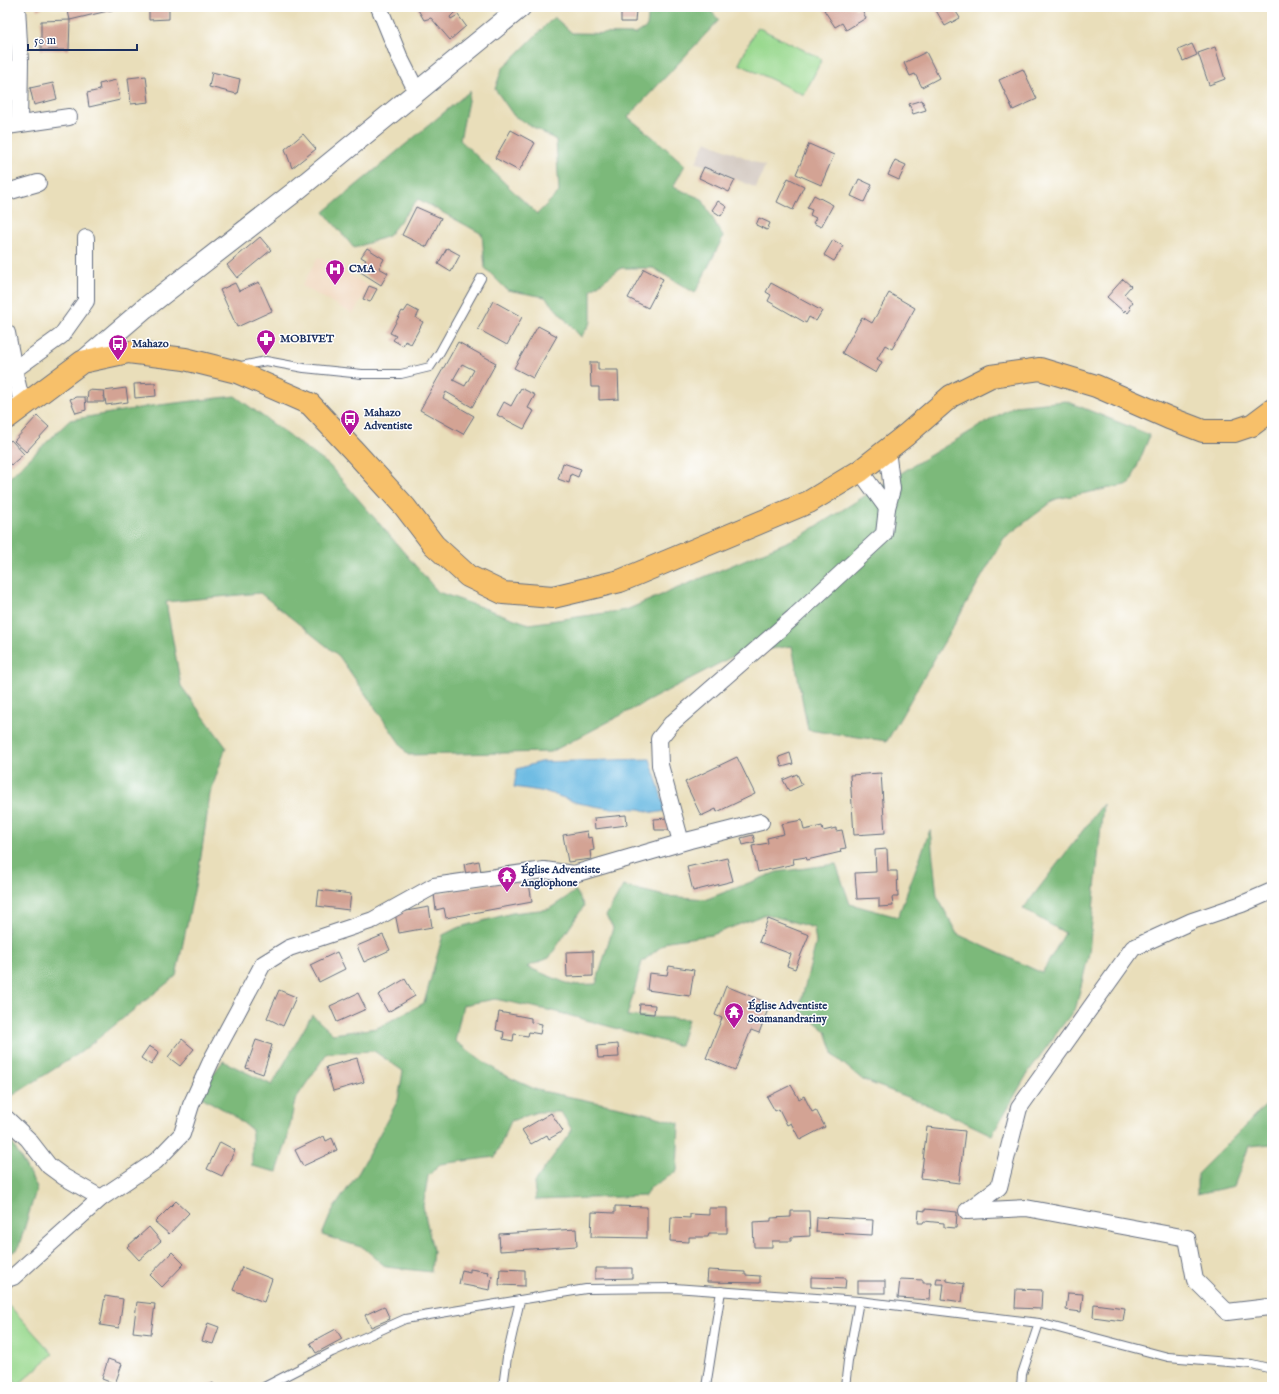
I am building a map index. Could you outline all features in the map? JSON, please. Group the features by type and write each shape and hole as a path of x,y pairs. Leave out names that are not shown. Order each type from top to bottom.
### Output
{"main road":[{"path":"15,413 82,362 128,352 185,359 237,372 310,404 405,508 434,545 468,576 503,593 553,597 620,581 809,502 860,471 951,396 991,376 1040,369 1096,386 1203,431 1234,432 1252,425 1272,410"}],"street":[{"path":"17,7 20,61 13,125 69,117"},
{"path":"379,7 399,56 417,92"},
{"path":"82,362 145,308 298,190 521,7"},
{"path":"7,192 38,183"},
{"path":"14,370 61,336 86,302 86,238"},
{"path":"7,333 14,370 15,413"},
{"path":"681,842 660,765 659,739 671,724 795,616 884,534 887,508 892,489 887,450"},
{"path":"860,471 887,508"},
{"path":"7,1279 13,1277 101,1198 156,1161 182,1134 191,1105 213,1057 263,964 289,948 373,920 434,886 544,870 574,874 681,842 761,822"},
{"path":"1272,891 1242,904 1192,922 1133,948 1019,1108 999,1187 967,1211 1026,1208 1187,1238 1195,1280 1227,1312 1269,1307 1272,1310"},
{"path":"7,1118 28,1139 49,1166 64,1177 101,1198"}],"lane":[{"path":"226,369 266,361 304,368 362,374 401,374 430,367 440,352 480,278"},
{"path":"264,1387 332,1352 405,1319 586,1289 674,1288 859,1301 1039,1323 1168,1357 1252,1364 1272,1369"},
{"path":"706,1387 721,1291"},
{"path":"503,1387 507,1357 520,1300"},
{"path":"844,1387 859,1301"},
{"path":"1021,1387 1022,1374 1039,1323"}],"shaded area":[{"path":"706,141 765,166 756,188 696,162"},
{"name":"CMA","path":"318,257 369,286 353,314 302,286"}],"green space":[{"path":"649,7 707,7 719,20 628,117 685,165 673,187 702,199 723,237 695,293 653,268 621,268 591,290 591,322 581,337 545,297 507,290 485,268 482,234 418,199 388,236 354,248 324,212 470,91 460,140 537,214 559,192 556,140 514,116 495,89 502,69 554,17 572,33 636,34 647,27"},
{"path":"757,27 822,59 804,95 739,64"},
{"path":"235,396 329,465 438,592 529,624 626,610 801,536 922,460 1014,406 1066,401 1150,435 1130,484 1056,499 1004,538 887,741 808,730 792,646 739,653 551,752 408,755 339,656 260,593 166,602 181,686 226,747 210,794 200,863 176,976 81,1052 7,1099 7,835 9,821 7,816 7,480 70,420 151,406"},
{"path":"1103,804 1089,953 1076,1007 1029,1071 992,1135 935,1108 863,1080 834,1056 826,1031 799,1009 816,943 814,928 766,914 712,935 668,941 642,962 627,1016 688,1019 680,1046 557,1012 495,999 463,1005 455,1041 500,1073 537,1090 629,1109 679,1123 677,1171 650,1188 645,1196 536,1200 534,1183 572,1130 561,1112 537,1112 511,1121 495,1157 440,1164 428,1176 423,1206 433,1250 431,1272 386,1267 364,1248 322,1235 332,1211 359,1172 398,1100 403,1071 374,1051 327,1053 295,1100 287,1140 277,1172 252,1166 252,1130 233,1115 198,1095 223,1061 272,1085 312,1015 333,1034 377,1028 424,1003 443,935 457,928 512,913 549,909 576,891 584,906 549,958 527,967 571,985 596,984 613,928 606,916 623,886 665,896 707,899 777,872 836,864 850,904 898,917 930,830 937,896 957,934 1042,973 1065,933 1023,909"},
{"path":"1272,1077 1272,1144 1249,1146 1234,1186 1197,1194 1197,1174 1268,1103"},
{"path":"7,1134 37,1187 18,1249 7,1255"},
{"path":"7,1303 53,1354 18,1385 7,1373"}],"water":[{"path":"650,759 666,811 654,813 640,809 606,808 578,803 547,792 514,787 517,769 540,762"}],"building":[{"path":"7,7 11,7 12,19 7,19"},
{"path":"36,7 45,7 37,10"},
{"path":"67,7 116,7 116,9 70,20"},
{"path":"149,7 169,7 169,19 149,20"},
{"path":"453,7 456,11 450,17 451,19 458,15 466,26 450,40 431,18 424,20 417,8"},
{"path":"613,7 640,7 640,10 636,10 635,22 621,22 621,9 613,9"},
{"path":"829,7 854,7 855,9 860,7 866,18 846,30 842,23 835,27 824,10"},
{"path":"934,7 953,7 960,18 945,26"},
{"path":"70,20 69,50 41,50 41,21"},
{"path":"1192,44 1197,55 1183,61 1178,50"},
{"path":"1215,47 1225,79 1209,85 1198,53"},
{"path":"926,52 939,78 922,87 915,74 910,76 904,63"},
{"path":"1023,69 1037,99 1013,110 999,80"},
{"path":"212,72 240,79 237,94 209,87"},
{"path":"146,76 149,102 131,104 128,78"},
{"path":"116,80 120,100 89,107 87,93 100,90 99,84"},
{"path":"53,83 57,99 34,105 30,88"},
{"path":"922,100 926,110 913,114 909,104"},
{"path":"511,130 535,143 519,171 495,158"},
{"path":"303,134 316,149 292,168 285,149"},
{"path":"809,144 834,155 821,185 796,174"},
{"path":"895,160 906,165 899,180 888,175"},
{"path":"704,167 735,180 729,192 699,178"},
{"path":"788,178 804,186 793,210 777,202"},
{"path":"859,179 872,185 864,202 851,196"},
{"path":"814,195 833,205 821,227 813,223 816,218 810,215 812,210 807,208"},
{"path":"718,201 727,207 721,216 712,210"},
{"path":"416,207 441,218 427,247 402,235"},
{"path":"759,218 770,223 767,230 756,225"},
{"path":"260,237 271,250 237,278 227,265"},
{"path":"833,240 843,246 834,261 824,255"},
{"path":"367,248 384,259 379,268 388,273 381,285 359,271 366,260 361,257"},
{"path":"447,248 460,255 451,272 438,264"},
{"path":"644,269 663,279 648,308 628,298"},
{"path":"1123,279 1131,286 1124,294 1133,302 1129,307 1131,309 1128,313 1125,310 1124,312 1107,297"},
{"path":"259,282 272,311 237,327 220,290 235,283 239,291"},
{"path":"771,283 822,311 816,321 809,317 806,323 768,301 771,295 766,292"},
{"path":"369,286 377,289 370,302 363,299"},
{"path":"889,293 915,308 892,349 885,345 877,359 882,362 876,373 842,353 862,317 872,323"},
{"path":"493,301 522,317 507,345 478,329"},
{"path":"408,306 419,312 416,318 423,322 411,344 405,341 403,346 393,340 396,336 390,333 402,311 404,312"},
{"path":"538,326 557,336 533,378 514,368"},
{"path":"458,342 496,363 472,407 446,392 443,398 474,416 463,434 420,410","holes":["462,364 474,370 465,386 453,380"]},
{"path":"590,362 598,362 598,370 618,370 619,399 599,400 599,387 591,387"},
{"path":"155,383 156,396 135,398 134,384"},
{"path":"126,388 128,402 106,405 104,391"},
{"path":"521,388 535,395 528,408 534,411 524,429 497,415 504,402 511,406"},
{"path":"88,390 104,391 104,402 87,402"},
{"path":"85,397 86,410 76,413 70,399"},
{"path":"37,416 49,427 26,452 14,441"},
{"path":"11,440 24,454 11,465 7,461 7,444"},
{"path":"563,463 581,469 578,477 571,474 569,483 558,479"},
{"path":"790,753 793,764 782,767 779,757"},
{"path":"737,757 755,794 717,812 716,809 701,816 685,782"},
{"path":"881,773 885,833 854,835 850,775"},
{"path":"797,774 802,785 789,791 783,780"},
{"path":"626,815 627,825 595,829 594,818"},
{"path":"668,818 669,830 655,830 654,819"},
{"path":"802,820 804,830 822,826 823,831 836,828 836,831 842,830 846,848 840,849 841,852 807,860 806,857 793,859 794,864 758,872 752,846 768,843 767,838 784,834 781,824"},
{"path":"587,831 588,838 592,837 594,850 590,851 591,859 568,862 563,835"},
{"path":"753,835 755,842 743,845 741,838"},
{"path":"887,849 888,871 897,871 898,897 892,897 893,906 879,907 879,898 857,899 855,873 876,872 875,850"},
{"path":"727,858 733,881 693,891 687,867"},
{"path":"479,861 481,872 466,875 464,864"},
{"path":"528,877 532,902 446,918 444,908 436,910 434,894"},
{"path":"319,890 351,894 349,910 317,906"},
{"path":"429,907 432,927 399,933 395,913"},
{"path":"768,919 809,935 795,969 787,966 791,954 759,942"},
{"path":"383,935 390,950 364,962 357,946"},
{"path":"593,951 593,976 567,977 566,952"},
{"path":"337,952 345,969 319,982 310,965"},
{"path":"669,966 694,970 690,996 647,990 649,973 667,975"},
{"path":"405,979 415,996 388,1012 378,995"},
{"path":"726,986 770,1004 759,1033 751,1030 735,1070 706,1058 722,1018 715,1015"},
{"path":"279,990 296,997 283,1026 267,1018"},
{"path":"358,993 366,1009 337,1022 330,1006"},
{"path":"640,1004 655,1005 654,1014 639,1013"},
{"path":"499,1012 531,1018 531,1022 542,1024 540,1034 529,1032 528,1036 514,1034 513,1041 503,1039 504,1032 496,1030"},
{"path":"182,1039 194,1049 180,1066 168,1057"},
{"path":"256,1040 272,1045 263,1074 246,1068"},
{"path":"618,1044 619,1057 598,1058 597,1046"},
{"path":"149,1046 159,1052 151,1065 141,1058"},
{"path":"357,1058 364,1082 333,1091 326,1067"},
{"path":"791,1085 799,1099 804,1096 812,1112 816,1110 825,1127 800,1140 791,1123 787,1125 779,1109 775,1111 767,1097"},
{"path":"551,1113 563,1131 549,1139 547,1135 531,1144 522,1130"},
{"path":"927,1127 965,1131 959,1183 921,1178"},
{"path":"324,1136 326,1141 332,1138 337,1150 303,1166 295,1150"},
{"path":"220,1142 235,1150 222,1176 207,1169"},
{"path":"176,1201 189,1213 169,1234 155,1222"},
{"path":"615,1206 647,1207 647,1238 591,1237 592,1212 615,1213"},
{"path":"709,1208 727,1208 727,1233 709,1233 708,1237 689,1237 689,1242 670,1241 671,1217 690,1218 690,1214 709,1215"},
{"path":"925,1209 957,1212 956,1228 944,1227 944,1223 924,1221 923,1223 918,1223 919,1210 925,1211"},
{"path":"791,1211 809,1211 810,1236 791,1237 791,1241 772,1241 772,1247 754,1247 753,1222 771,1221 771,1218 791,1217"},
{"path":"817,1217 873,1220 872,1235 816,1232"},
{"path":"149,1227 161,1241 139,1260 127,1247"},
{"path":"576,1229 577,1246 500,1251 499,1234"},
{"path":"172,1252 184,1264 162,1287 150,1275"},
{"path":"242,1267 272,1279 264,1302 233,1290"},
{"path":"595,1268 632,1268 632,1278 595,1279"},
{"path":"470,1269 489,1272 488,1275 492,1276 490,1290 459,1284 462,1270 470,1272"},
{"path":"500,1269 525,1270 525,1286 499,1285"},
{"path":"708,1270 745,1272 745,1275 760,1276 760,1283 707,1282"},
{"path":"811,1277 846,1278 845,1289 811,1287"},
{"path":"937,1278 964,1284 962,1302 942,1299 944,1284 936,1284"},
{"path":"900,1279 923,1280 923,1283 931,1283 930,1300 898,1298"},
{"path":"858,1281 885,1281 885,1293 858,1293"},
{"path":"1016,1289 1042,1290 1041,1309 1015,1308"},
{"path":"1068,1293 1083,1294 1081,1312 1066,1310"},
{"path":"105,1296 123,1299 119,1328 100,1325"},
{"path":"137,1302 155,1304 151,1334 133,1332"},
{"path":"1094,1304 1125,1308 1123,1321 1093,1317"},
{"path":"384,1306 390,1319 371,1327 365,1315"},
{"path":"208,1323 219,1327 213,1344 202,1341"},
{"path":"336,1329 342,1339 316,1353 310,1343"},
{"path":"108,1359 122,1364 115,1384 102,1379"},
{"path":"213,1383 216,1387 206,1387"}],"place":[{"name":"CMA","path":"335,286"},
{"name":"MOBIVET","path":"266,356"},
{"name":"Mahazo","path":"118,361"},
{"name":"Mahazo Adventiste","path":"350,436"},
{"name":"Église Adventiste Anglophone","path":"507,893"},
{"name":"Église Adventiste Soamanandrariny","path":"734,1029"}]}
